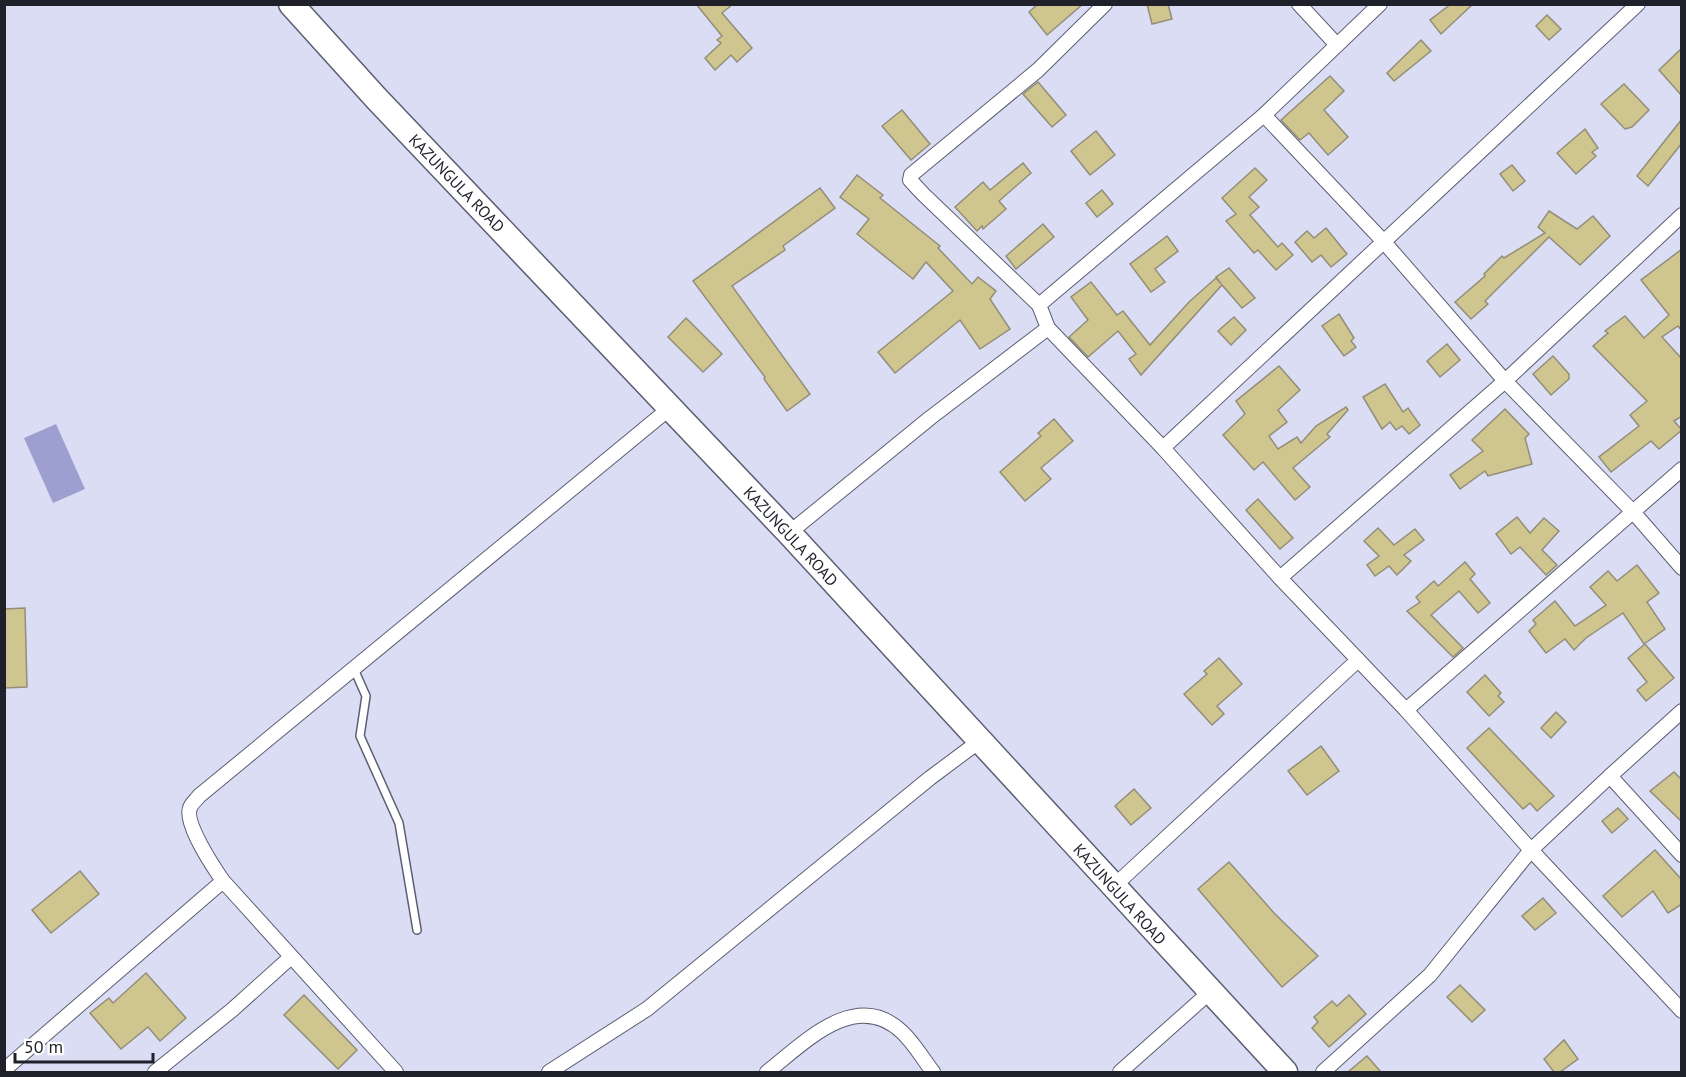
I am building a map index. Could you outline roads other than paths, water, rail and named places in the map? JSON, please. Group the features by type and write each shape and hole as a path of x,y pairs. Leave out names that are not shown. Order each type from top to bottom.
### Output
{"highway":[{"name":"KAZUNGULA ROAD","path":"291,4 376,98 789,533 1285,1072"}],"street":[{"path":"1105,4 1038,70 911,175 910,180 1039,306 1048,328 1163,448 1280,578 1406,710 1682,1011"},
{"path":"1299,4 1337,45"},
{"path":"1039,306 1264,115 1380,4"},
{"path":"1163,448 1638,4"},
{"path":"1264,115 1384,242 1505,381 1634,513 1682,568"},
{"path":"1280,578 1505,381 1682,215"},
{"path":"789,533 930,418 1048,328"},
{"path":"396,1072 223,881 212,865 190,821 190,808 208,788 670,408"},
{"path":"1406,710 1682,469"},
{"path":"1113,887 1358,660"},
{"path":"1323,1072 1430,975 1532,850 1682,711"},
{"path":"549,1072 646,1009 920,785 981,740"},
{"path":"1610,776 1682,855"},
{"path":"4,1070 223,881"},
{"path":"155,1072 232,1010 291,957"},
{"path":"1120,1072 1210,992"},
{"path":"767,1072 840,1018 860,1014 884,1019 902,1032 933,1072"}],"lane":[{"path":"354,669 366,696 360,736 399,823 417,930"}],"water":[{"path":"56,424 85,489 53,503 24,438"}]}
